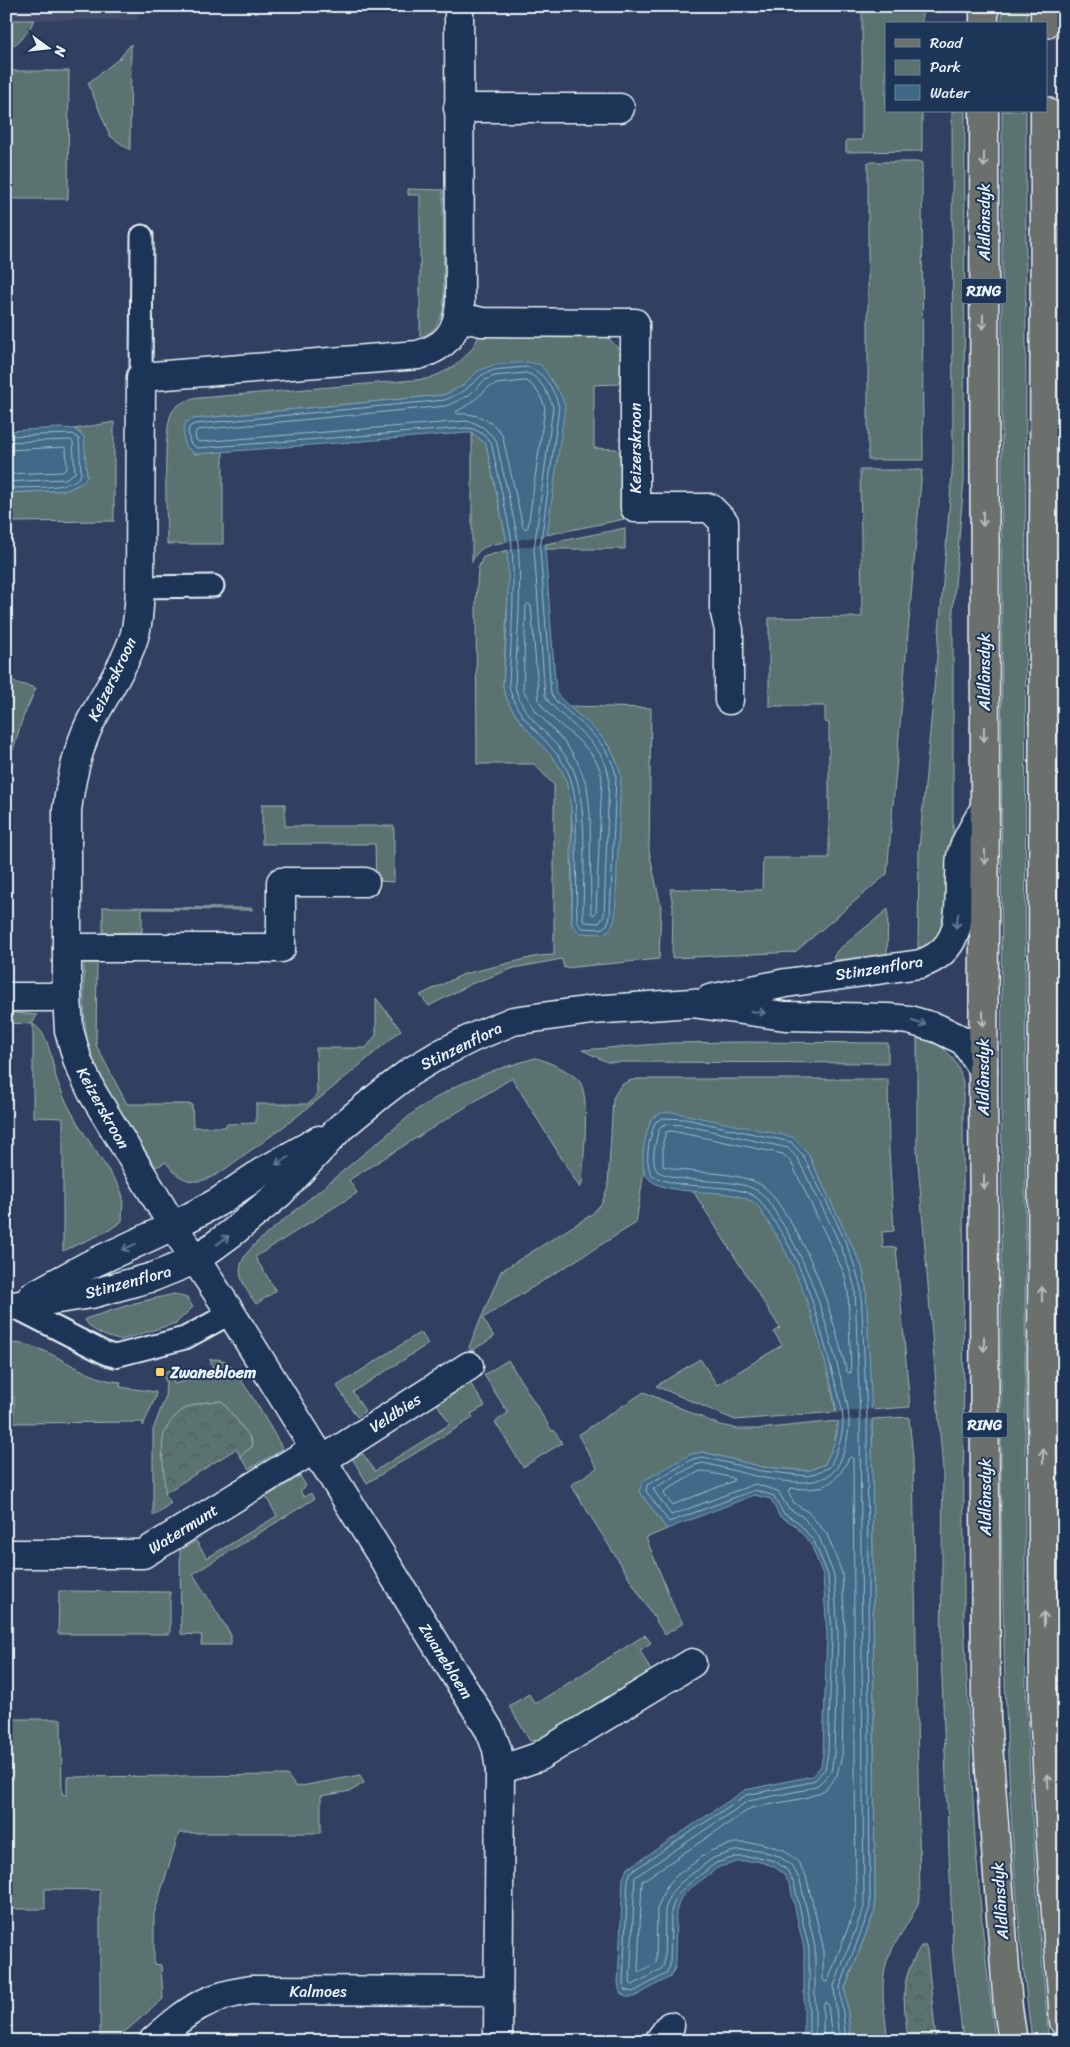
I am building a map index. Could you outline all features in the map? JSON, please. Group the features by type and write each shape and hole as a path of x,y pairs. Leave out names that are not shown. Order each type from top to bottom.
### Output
{"main road":[{"path":"984,6 984,22"},
{"path":"1045,6 1045,22"},
{"name":"Aldlânsdyk","path":"984,112 985,808 983,1070 986,1718 1008,2008 1013,2041"},
{"path":"1045,112 1042,1356 1044,1696 1051,1846 1064,2022"}],"street":[{"path":"141,377 418,355 435,350 446,342 459,317 459,6"},
{"path":"458,108 620,108"},
{"name":"Keizerskroon","path":"459,317 482,322 636,323 635,508 710,508 724,522 724,609 729,630 729,700"},
{"name":"Keizerskroon","path":"141,377 140,587 138,621 134,638 114,682 91,721 70,784 68,810 67,997 69,1030 78,1062 92,1092 173,1226"},
{"name":"Stinzenflora","path":"10,1306 91,1294 153,1277 195,1260 233,1232 280,1193 340,1128 410,1072 474,1036 514,1021 592,1010 692,1003 786,983 920,964 935,958 948,947 955,933 959,917 961,854 985,808"},
{"path":"67,948 281,948 281,882 365,882"},
{"path":"6,997 67,997"},
{"name":"Stinzenflora","path":"692,1003 785,1016 909,1020 937,1028 964,1041 983,1070"},
{"name":"Stinzenflora","path":"10,1306 218,1202 262,1172 340,1128"},
{"name":"Zwanebloem","path":"173,1226 231,1313 317,1455 490,1731 497,1749 500,1770 498,2041"},
{"name":"Veldbies","path":"317,1455 469,1366"},
{"name":"Watermunt","path":"6,1554 143,1554 317,1455"},
{"path":"500,1770 538,1757 692,1663"},
{"name":"Kalmoes","path":"153,2041 184,2014 205,2001 251,1990 498,1991"}],"lane":[{"name":"Keizerskroon","path":"141,377 142,236"},
{"path":"140,587 213,586"},
{"path":"10,1306 107,1354 115,1356 185,1338 231,1313"}],"shaded area":[{"path":"6,6 137,6 137,20 6,20"}],"green space":[{"path":"862,6 922,6 922,22 885,22 885,112 922,112 922,151 846,152 846,140 862,140"},
{"path":"1002,6 1027,6 1027,22 1002,22"},
{"path":"1064,6 1064,1681 1062,1616"},
{"path":"6,20 34,20 23,38 6,50"},
{"path":"131,44 130,150 110,136 88,83 120,58"},
{"path":"6,71 69,71 68,199 6,199"},
{"path":"952,112 965,112 964,480 953,608 953,878 943,930 928,945 918,948 919,849 953,461"},
{"path":"1002,112 1026,112 1025,1655 1034,1848 1049,2041 1032,2041 1018,1909 1006,1711 1001,1512"},
{"path":"868,162 922,162 923,460 868,460"},
{"path":"408,189 443,190 444,307 436,326 430,333 420,337 420,195 408,195"},
{"path":"480,333 603,335 619,350 624,364 622,378 617,384 594,385 594,448 616,449 623,454 625,467 625,519 546,535 479,371 462,387 444,395 194,419 185,446 195,454 223,451 223,544 167,544 167,437 172,412 180,404 199,398 426,379 444,372 459,362 471,350"},
{"path":"114,422 114,521 6,522 6,493 67,490 83,482 87,476 80,432 74,429"},
{"path":"472,433 486,444 507,542 490,545 481,549 472,562"},
{"path":"860,470 922,470 887,874 795,952 672,958 673,907 670,889 762,890 763,858 829,858 829,723 825,722 825,706 769,706 769,618 862,617"},
{"path":"625,528 625,549 545,549 546,544"},
{"path":"507,550 509,575 503,686 507,699 520,721 555,760 566,780 571,810 572,924 611,748 569,706 651,708 649,851 661,907 659,959 564,968 562,959 514,968 471,984 429,1006 420,995 464,974 538,956 554,955 554,785 534,764 477,764 476,602 478,569 483,557"},
{"path":"6,680 36,688 22,720 13,750 6,750"},
{"path":"262,804 285,804 285,826 394,826 394,882 376,881 375,844 262,844"},
{"path":"103,907 252,908 252,910 142,909 142,932 103,933"},
{"path":"888,909 887,956 835,960 833,958 837,951"},
{"path":"84,963 97,963 96,1045 127,1104 192,1104 193,1127 226,1127 226,1124 256,1123 256,1104 309,1104 317,1094 316,1048 366,1048 376,1035 376,998 401,1030 304,1111 228,1167 200,1181 184,1179 172,1170 166,1162 156,1167 116,1105 98,1071 87,1040 84,1002"},
{"path":"6,1012 37,1015 32,1024 6,1023"},
{"path":"33,1024 44,1035 47,1042 63,1096 86,1136 119,1186 123,1197 122,1221 108,1231 63,1251 63,1118 33,1117"},
{"path":"922,1036 937,1044 948,1053 957,1065 963,1082 964,1621 975,1839 995,2041 963,2041 953,1955 941,1655 943,1470 917,1150 917,1038"},
{"path":"670,1043 888,1043 888,1063 607,1062 582,1050"},
{"path":"535,1058 553,1064 568,1072 581,1084 584,1093 586,1118 582,1184 580,1188 512,1078 349,1180 357,1193 255,1257 276,1291 256,1304 245,1287 240,1273 243,1259 256,1243 419,1108 456,1086 495,1070"},
{"path":"637,1079 888,1079 889,1151 894,1231 882,1232 883,1248 896,1247 910,1407 871,1410 866,1288 862,1267 807,1152 708,1120 672,1113 643,1163 644,1171 636,1223 483,1318 494,1337 473,1350 470,1349 469,1347 501,1271 591,1215 602,1203 608,1186 613,1098 621,1085"},
{"path":"693,1191 724,1193 747,1198 762,1211 793,1266 812,1314 826,1363 836,1412 735,1420 656,1386 700,1359 717,1385 782,1345 774,1332 780,1328"},
{"path":"174,1294 187,1298 193,1307 176,1323 121,1340 100,1333 90,1327 85,1319 135,1303"},
{"path":"421,1332 428,1344 353,1392 365,1411 357,1417 337,1386"},
{"path":"6,1344 24,1344 38,1348 92,1375 106,1380 121,1382 120,1387 156,1392 143,1426 143,1422 14,1423 14,1397 6,1397"},
{"path":"210,1359 223,1360 231,1366 283,1449 249,1469 240,1456 253,1446 249,1436 165,1493 171,1503 153,1516 153,1430 165,1398 166,1380 159,1374 170,1370 174,1384 214,1373"},
{"path":"508,1360 552,1431 554,1430 562,1443 523,1467 495,1422 508,1413 484,1375"},
{"path":"470,1383 485,1406 471,1414 473,1417 471,1419 367,1483 352,1458 363,1454 375,1471 450,1424 437,1404"},
{"path":"644,1392 717,1424 738,1429 758,1429 838,1421 834,1445 825,1464 808,1471 762,1467 703,1452 640,1491 667,1529 646,1538 676,1612 683,1623 665,1635 571,1485 597,1468 578,1435"},
{"path":"222,1401 249,1436 253,1446 240,1456 236,1449 165,1493 162,1446 168,1426 173,1418 187,1408 203,1403"},
{"path":"909,1417 913,1458 920,1898 889,1956 886,1966 883,1998 888,2041 851,2041 845,1988 875,1910 872,1419"},
{"path":"300,1476 306,1486 300,1491 304,1497 311,1493 314,1499 193,1574 231,1635 231,1645 201,1645 202,1635 181,1634 180,1550 196,1541 207,1558 277,1516 266,1497"},
{"path":"59,1591 170,1592 170,1634 58,1634"},
{"path":"645,1635 651,1643 640,1650 651,1671 541,1739 530,1741 509,1706 529,1694 535,1704"},
{"path":"6,1719 61,1719 62,1794 67,1795 67,1777 287,1775 296,1787 360,1775 364,1783 351,1791 321,1796 321,1833 179,1833 154,1914 154,1964 161,1965 163,1999 114,2041 100,2041 100,1890 45,1889 45,1909 6,1909"},
{"path":"921,1946 926,1946 927,1950 936,2041 908,2041 904,1992 909,1971"}],"water":[{"path":"528,362 541,365 560,393 565,406 545,549 556,693 603,739 614,756 621,776 615,919 611,928 603,934 580,933 572,924 573,844 570,800 566,782 561,769 554,759 512,710 503,686 508,611 506,537 486,444 472,433 466,433 195,454 185,446 183,432 186,422 194,419 444,395 462,386 478,371 493,365"},
{"path":"74,429 84,437 87,476 84,482 67,490 6,493 6,431"},
{"path":"672,1112 793,1137 807,1152 862,1267 866,1288 872,1419 875,1910 845,1988 851,2041 804,2041 804,1949 790,1885 783,1873 773,1866 757,1861 737,1862 719,1867 688,1890 680,1899 676,1912 675,1968 670,1977 634,1997 627,1997 620,1993 618,1983 623,1878 627,1869 745,1790 812,1776 821,1766 823,1753 827,1634 823,1575 811,1544 795,1525 779,1516 771,1499 754,1495 667,1529 639,1491 643,1481 691,1454 703,1452 762,1467 808,1471 825,1464 834,1443 838,1427 833,1391 802,1288 777,1236 759,1207 742,1197 729,1194 672,1189 650,1180 646,1175 643,1150 651,1119 661,1113"}],"pier":[{"path":"549,535 548,543 505,550 504,542"},
{"path":"874,1409 874,1418 872,1419 835,1421 834,1413"}],"place":[{"name":"Zwanebloem","path":"160,1372"}]}
